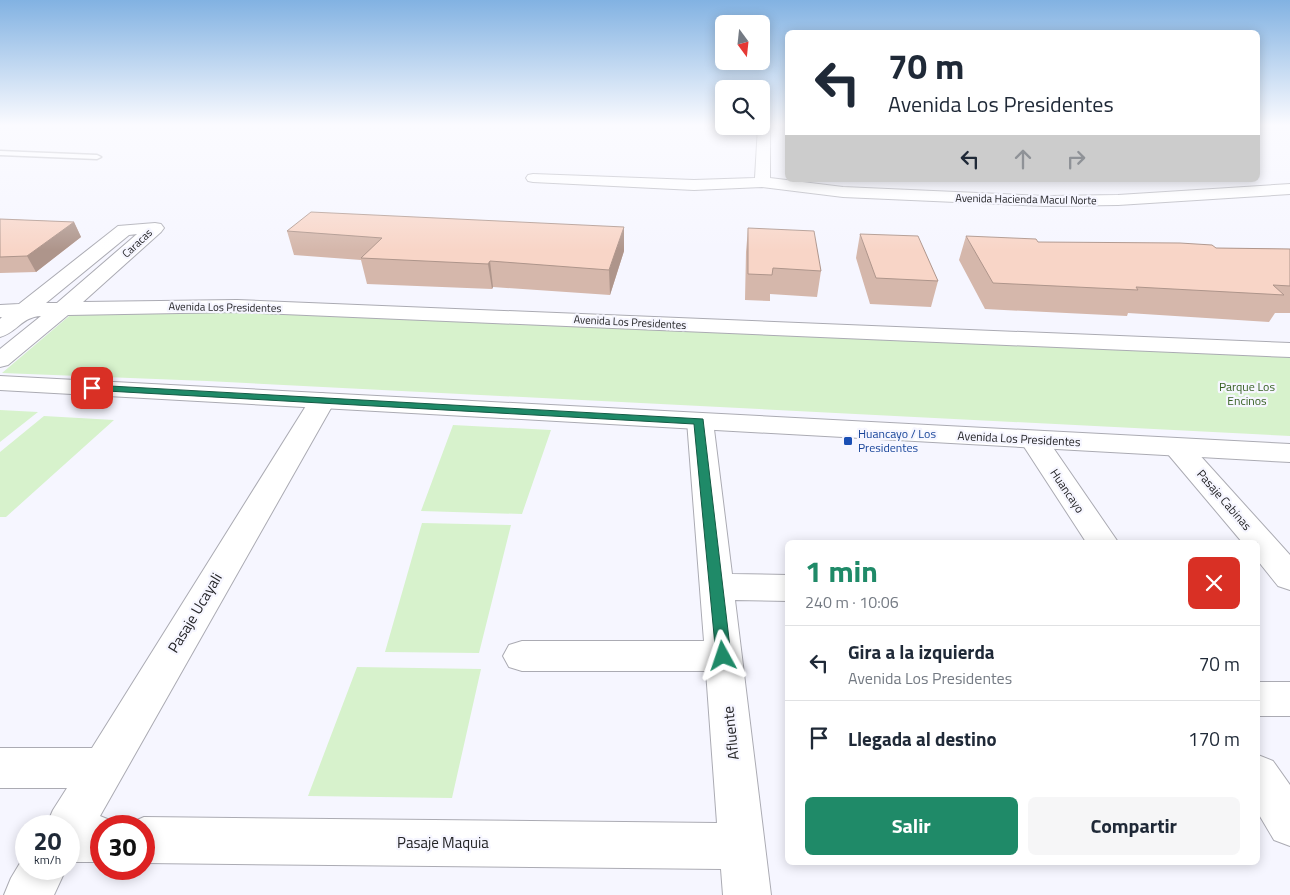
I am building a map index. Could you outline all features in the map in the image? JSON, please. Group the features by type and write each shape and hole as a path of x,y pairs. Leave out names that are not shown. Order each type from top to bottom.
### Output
{"street":[{"path":"762,182 763,166"},
{"name":"Avenida Hacienda Macul Norte","path":"533,178 694,185 762,182 843,192 1046,201 1118,200 1290,189"},
{"name":"Caracas","path":"0,330 124,230 155,228 0,360"},
{"name":"Avenida Los Presidentes","path":"0,311 63,308 237,306 1290,350"},
{"name":"Avenida Los Presidentes","path":"0,383 1290,454"},
{"name":"Pasaje Ucayali","path":"75,815 322,401"},
{"name":"Afluente","path":"700,421 747,895"},
{"name":"Huancayo","path":"1033,439 1101,540"},
{"name":"Pasaje Cabinas","path":"1176,447 1258,540"},
{"name":"Pasaje Cabinas","path":"1260,542 1290,576"},
{"path":"716,587 785,588"},
{"path":"522,656 723,656"},
{"path":"1260,700 1290,699"},
{"path":"0,768 103,768"},
{"path":"1260,778 1290,824"},
{"name":"Pasaje Maquia","path":"155,840 742,846"},
{"path":"28,895 37,880"}],"green space":[{"name":"Parque Los Encinos","path":"75,311 224,311 1290,356 1290,436 207,381 2,373"},
{"path":"0,410 38,412 0,442"},
{"path":"44,416 114,420 6,517 0,517 0,452"},
{"path":"453,425 551,430 522,514 421,511"},
{"path":"422,523 511,525 479,653 385,652"},
{"path":"357,667 481,669 452,798 308,796"}],"building":[{"path":"311,212 624,227 609,270 490,261 488,264 361,258 382,238 287,231"},
{"path":"0,219 74,222 27,256 0,257"},
{"path":"748,228 814,231 821,271 773,268 772,275 748,274"},
{"path":"860,234 918,236 938,281 876,278"},
{"path":"966,236 1036,239 1038,242 1180,243 1212,245 1216,248 1290,249 1290,286 1273,285 1284,295 1136,287 1138,290 993,283"}],"place":[{"name":"Huancayo / Los Presidentes","path":"848,441"}],"route":[{"path":"92,388 700,421 723,656"}]}
